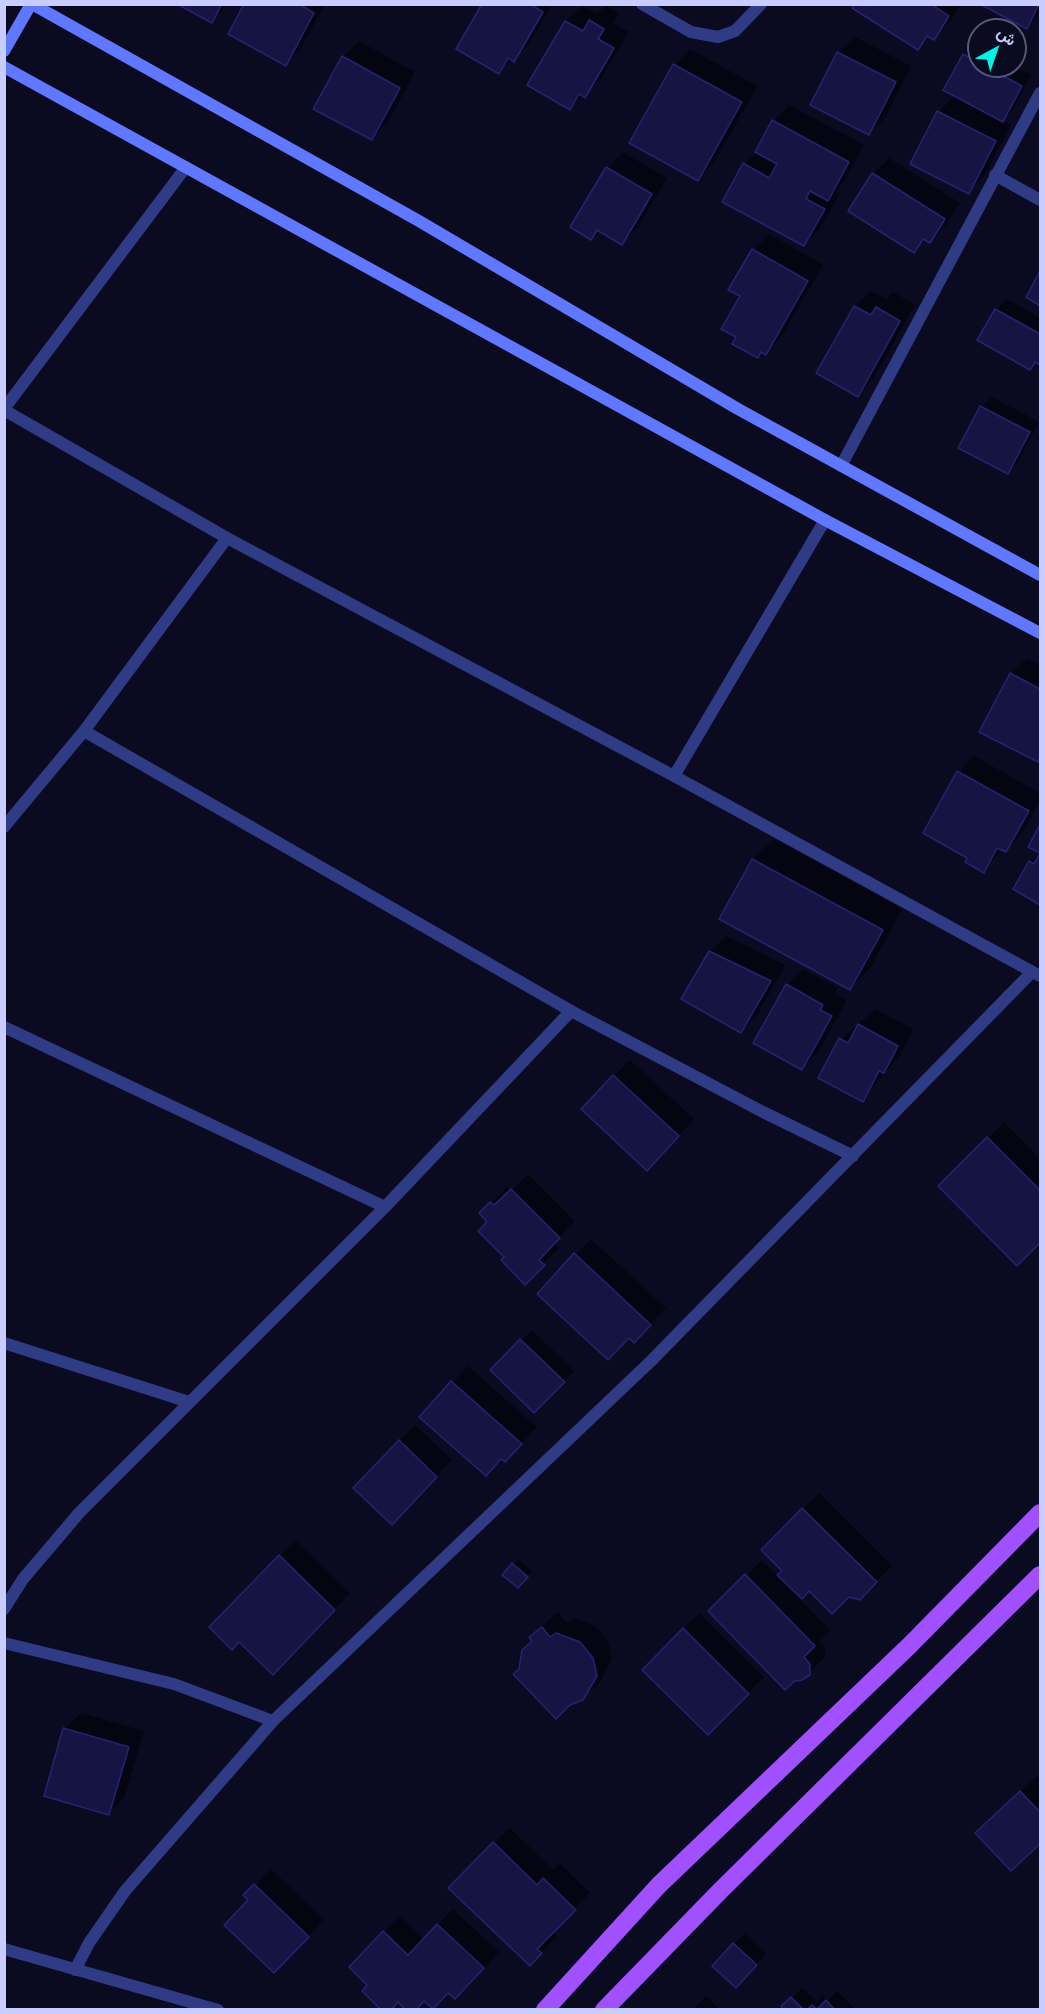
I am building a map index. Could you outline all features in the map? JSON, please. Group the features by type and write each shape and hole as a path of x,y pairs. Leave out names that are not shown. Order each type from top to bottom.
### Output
{"main road":[{"path":"4,51 31,4 419,220 841,466 1041,575"},
{"path":"4,67 825,519 1041,633"},
{"path":"545,2010 658,1885 909,1646 1041,1513"},
{"path":"604,2010 721,1890 1041,1575"}],"street":[{"path":"642,4 691,32 718,37 735,31 761,4"},
{"path":"841,466 1041,93"},
{"path":"75,1970 89,1943 125,1891 273,1721 651,1361 1036,974 674,776 227,538 4,409 186,167"},
{"path":"995,175 1041,200"},
{"path":"674,776 825,519"},
{"path":"4,827 84,730 227,538"},
{"path":"84,730 571,1011 763,1112 853,1156"},
{"path":"4,1609 48,1546 385,1207 571,1011"},
{"path":"4,1027 385,1207"},
{"path":"4,1343 189,1402"},
{"path":"4,1643 174,1684 273,1721"},
{"path":"4,1949 218,2010"}],"building":[{"path":"177,4 222,4 212,23"},
{"path":"244,4 299,4 314,13 286,66 228,34"},
{"path":"482,4 530,4 543,12 514,62 508,58 499,74 456,49"},
{"path":"854,4 931,4 949,16 934,40 927,36 918,50 852,8"},
{"path":"980,4 1039,4 1027,29 1027,18 1006,18"},
{"path":"589,20 604,29 598,39 614,48 585,98 579,94 570,110 527,85 565,21 583,31"},
{"path":"837,52 896,82 869,135 810,105"},
{"path":"963,54 967,56 967,78 1007,78 1022,86 1003,122 943,90"},
{"path":"342,56 400,88 372,140 313,109"},
{"path":"673,64 742,102 698,181 629,143"},
{"path":"937,111 996,141 969,194 910,164"},
{"path":"772,120 849,162 828,201 810,191 806,199 825,209 804,246 722,202 743,163 769,178 777,164 755,152"},
{"path":"606,167 652,194 622,245 597,230 591,240 570,227"},
{"path":"872,173 945,219 930,243 923,239 914,253 848,211"},
{"path":"752,249 808,281 766,355 761,352 758,358 732,344 736,337 721,329 740,296 728,290"},
{"path":"1040,271 1040,306 1026,297"},
{"path":"854,306 871,315 876,307 900,321 858,397 816,373"},
{"path":"995,309 1040,334 1040,365 1035,362 1030,370 977,340"},
{"path":"980,406 1030,432 1008,474 958,448"},
{"path":"1010,673 1040,689 1040,757 1038,762 979,732"},
{"path":"957,771 1029,811 1006,852 997,848 984,873 965,862 967,858 923,833"},
{"path":"1040,824 1040,853 1028,847"},
{"path":"1040,853 1040,905 1013,889 1029,861 1034,864"},
{"path":"752,859 883,930 850,990 719,919"},
{"path":"709,951 771,981 741,1033 681,999"},
{"path":"786,984 823,1005 820,1010 832,1016 802,1070 753,1043"},
{"path":"858,1024 898,1046 884,1073 879,1071 863,1102 818,1078 839,1038 848,1043"},
{"path":"613,1075 679,1136 647,1171 581,1109"},
{"path":"987,1137 1040,1190 1040,1243 1017,1266 938,1186"},
{"path":"511,1189 560,1238 539,1260 545,1265 525,1285 501,1260 504,1257 478,1231 487,1222 479,1213 490,1202 494,1205"},
{"path":"574,1253 651,1325 634,1343 629,1338 608,1360 537,1294"},
{"path":"520,1339 565,1382 534,1413 490,1370"},
{"path":"451,1381 522,1444 505,1462 501,1459 486,1476 419,1417"},
{"path":"399,1440 437,1477 392,1525 353,1488"},
{"path":"802,1508 877,1582 860,1600 849,1597 832,1614 809,1591 802,1599 777,1575 782,1571 761,1550"},
{"path":"279,1555 335,1610 273,1675 239,1642 232,1650 209,1627"},
{"path":"512,1563 528,1577 518,1588 502,1575"},
{"path":"745,1574 815,1646 804,1657 810,1664 810,1675 795,1681 785,1690 708,1611"},
{"path":"542,1627 550,1637 556,1633 580,1642 593,1658 597,1676 583,1700 570,1705 556,1719 513,1674 519,1669 522,1650 532,1641 529,1637"},
{"path":"683,1628 749,1694 708,1735 642,1670"},
{"path":"63,1728 129,1747 109,1815 44,1796"},
{"path":"1020,1791 1040,1812 1040,1844 1011,1871 975,1833"},
{"path":"493,1842 537,1885 543,1878 576,1910 537,1949 542,1953 530,1966 448,1888"},
{"path":"254,1884 309,1937 274,1973 224,1925 248,1900 243,1895"},
{"path":"437,1924 484,1968 455,1999 448,1993 433,2009 424,2001 416,2010 406,2010 398,2002 391,2010 381,2010 362,1991 367,1985 349,1967 383,1931 408,1955"},
{"path":"733,1943 757,1965 736,1988 712,1966"},
{"path":"791,1997 804,2010 784,2010 781,2006"},
{"path":"826,2000 835,2010 807,2010 812,2005 817,2009"}]}
